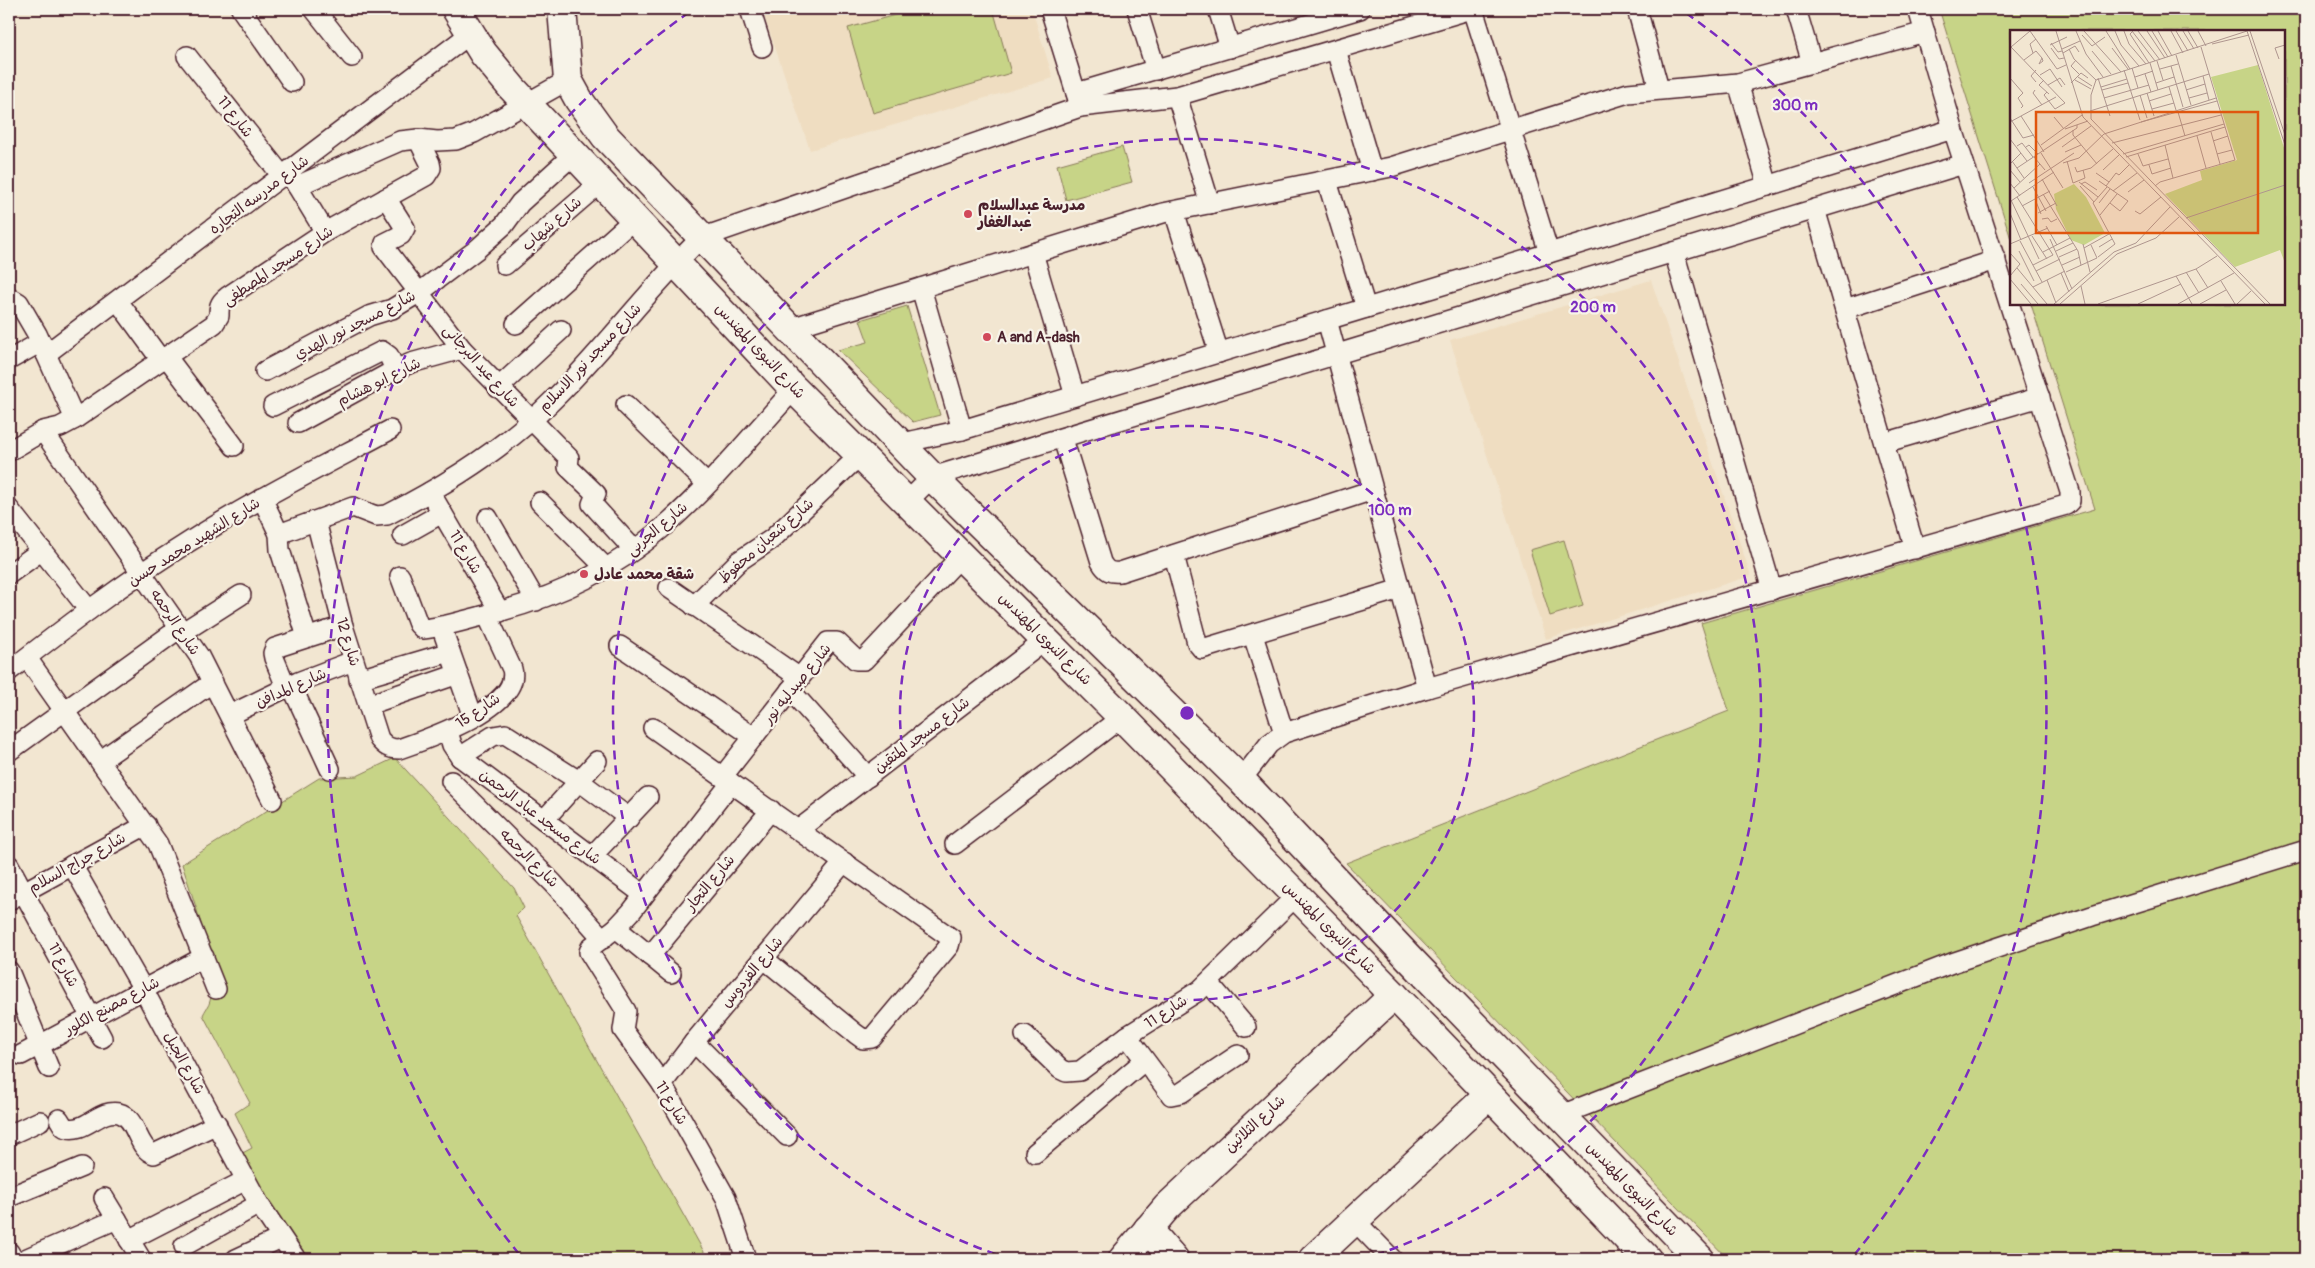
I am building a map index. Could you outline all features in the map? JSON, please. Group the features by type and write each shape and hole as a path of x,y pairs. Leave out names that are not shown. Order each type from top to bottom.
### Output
{"street":[{"path":"241,9 292,82"},
{"path":"314,9 352,57"},
{"name":"شارع النبوى المهندس","path":"456,9 470,34 497,71 634,220 677,262 794,389 1046,640 1389,989 1647,1259"},
{"name":"شارع النبوى المهندس","path":"562,9 564,52 568,80 578,100 605,136 902,443 932,477 1241,780 1409,958 1700,1259"},
{"path":"750,9 762,47"},
{"path":"1050,9 1078,100"},
{"path":"1137,9 1156,70"},
{"path":"1218,9 1230,48"},
{"path":"702,238 1156,70 1360,9"},
{"path":"1078,100 1177,96 1473,9 1549,253"},
{"path":"1637,9 1659,89"},
{"path":"1796,9 1812,63"},
{"path":"1918,9 1953,129 2010,304"},
{"path":"791,328 1174,210 1372,171 1628,94 1659,89 1738,83 1925,32"},
{"name":"شارع مدرسه التجاره","path":"9,360 44,348 118,300 290,179 470,34"},
{"path":"1336,50 1372,171"},
{"name":"شارع 11","path":"187,56 290,179 325,232"},
{"path":"290,179 391,145 418,139 437,142 456,140 474,133 568,80"},
{"path":"1738,83 1768,186"},
{"path":"1177,96 1210,204"},
{"path":"902,443 962,430 1953,129"},
{"name":"شارع مسجد المصطفى","path":"11,447 43,431 60,427 75,419 218,321 221,302 325,232 429,172 430,163 418,139"},
{"name":"شارع مسجد نور الهدي","path":"265,371 369,316 392,309 420,292 476,250 504,225 520,203 574,154"},
{"path":"907,502 932,477 1063,439 1336,353 1964,164"},
{"path":"1327,181 1366,308"},
{"name":"شارع شهاب","path":"505,265 600,182"},
{"name":"شارع عيد البرجانى","path":"386,198 405,228 401,235 386,243 384,247 462,349 498,388 569,458 568,467 596,494 592,504 634,550"},
{"path":"1815,209 1915,548"},
{"path":"1174,210 1219,353"},
{"path":"516,324 634,220"},
{"name":"شارع مسجد نور الاسلام","path":"280,534 354,507 376,516 387,514 430,492 473,464 531,421 570,383 677,262 702,238"},
{"path":"1674,252 1772,590"},
{"path":"1033,253 1075,396"},
{"path":"1845,309 1996,260"},
{"path":"921,288 962,430"},
{"path":"9,297 19,303 44,348 75,419"},
{"path":"118,300 234,446"},
{"path":"1241,780 1269,744 1284,733 1427,688 2066,505 2070,502 2070,492 2010,305"},
{"path":"1327,320 1427,688"},
{"path":"498,388 561,330"},
{"name":"شارع ابو هشام","path":"298,423 395,370 462,349"},
{"path":"273,406 382,351 389,356 395,370"},
{"name":"شارع الجربى","path":"400,576 420,627 423,629 536,601 572,586 606,568 660,530 707,484 794,389"},
{"path":"1884,443 2040,398"},
{"path":"626,405 707,484"},
{"name":"شارع الشهيد محمد حسن","path":"9,671 141,573 262,498 390,430"},
{"name":"شارع الرحمه","path":"43,431 181,630 213,682 272,800"},
{"path":"1063,439 1105,569 1112,573 1174,555 1373,490"},
{"name":"شارع شعبان محفوظ","path":"694,606 739,561 772,539 860,455"},
{"name":"شارع 11","path":"430,492 493,613"},
{"path":"262,498 280,534 279,546 307,637"},
{"path":"540,502 606,568"},
{"path":"9,509 89,610"},
{"path":"404,535 442,513"},
{"path":"488,518 536,601"},
{"name":"شارع 12","path":"316,521 342,626 379,739 391,749 399,749"},
{"path":"9,574 42,550"},
{"path":"1174,555 1199,648 1206,650 1400,589"},
{"name":"شارع صيدليه نور","path":"727,779 754,737 830,641 837,642 856,660 864,660 961,556"},
{"path":"669,588 795,684 868,777"},
{"path":"9,752 65,710 181,630 241,595"},
{"name":"شارع 15","path":"399,749 448,731 473,717 509,690 514,676 493,613"},
{"path":"330,769 273,652 275,648 342,626"},
{"path":"441,626 473,717"},
{"path":"1253,635 1284,733"},
{"name":"شارع مسجد المتقين","path":"798,830 1046,640"},
{"path":"620,646 754,737"},
{"name":"شارع المدافن","path":"230,715 296,683 450,652"},
{"path":"26,658 101,760 158,844 216,989"},
{"path":"368,705 458,674"},
{"path":"101,760 213,682"},
{"path":"955,844 1122,717"},
{"path":"653,728 951,938 949,946 878,1032 872,1038 863,1039 763,958"},
{"name":"شارع مسجد عباد الرحمن","path":"448,731 452,745 460,757 644,894"},
{"path":"460,757 493,736 505,734 579,781 628,818"},
{"path":"544,820 597,761"},
{"path":"671,973 650,956 600,942 644,894 727,779"},
{"name":"شارع الرحمه","path":"451,781 553,883 600,942"},
{"path":"592,856 648,797"},
{"name":"شارع التجار","path":"650,956 771,810"},
{"name":"شارع جراج السلام","path":"17,896 146,825"},
{"path":"1561,1115 1952,963 2092,916 2306,850"},
{"name":"شارع الفردوس","path":"662,1084 694,1042 844,862"},
{"path":"9,865 17,896"},
{"name":"شارع الجبل","path":"72,865 218,1124 259,1204 296,1259"},
{"name":"شارع 11","path":"17,896 102,1038"},
{"name":"شارع 11","path":"1025,1035 1060,1069 1073,1072 1086,1067 1127,1036 1209,983 1296,896"},
{"name":"شارع 11","path":"600,942 626,1011 623,1030 662,1084 726,1198 746,1259"},
{"name":"شارع مصنع الكلور","path":"20,1054 204,957"},
{"name":"شارع الثلاثين","path":"1123,1259 1167,1207 1389,989 1409,958"},
{"path":"9,971 50,1068"},
{"path":"1209,983 1246,1026"},
{"path":"1127,1036 1166,1091 1176,1095 1238,1056"},
{"path":"694,1042 787,1136"},
{"path":"1035,1153 1144,1061"},
{"path":"1313,1259 1490,1095"},
{"path":"59,1119 64,1127 78,1129 109,1113 122,1114 128,1118 148,1150 154,1154 218,1124"},
{"path":"9,1135 40,1121"},
{"path":"9,1197 82,1167"},
{"path":"129,1240 246,1180"},
{"path":"104,1198 141,1259"},
{"path":"184,1246 259,1204"},
{"path":"25,1259 117,1219"},
{"path":"1355,1220 1392,1259"},
{"path":"1148,1229 1174,1259"},
{"path":"236,1259 281,1238"},
{"path":"9,1252 13,1259"}],"shaded area":[{"path":"762,9 1032,9 1053,78 810,150"},
{"path":"1651,280 1751,576 1546,639 1450,340"}],"green space":[{"path":"917,9 993,9 1011,73 873,113 848,28"},
{"path":"1939,9 2306,9 2306,1259 1728,1259 1346,863 1729,711 1701,623 2095,509 2031,305 2285,305 2285,30 2010,30 2010,236"},
{"path":"1122,147 1132,182 1066,200 1057,165"},
{"path":"907,306 940,415 913,422 838,350 868,342 860,320"},
{"path":"1564,540 1583,606 1550,616 1530,550"},
{"path":"395,758 514,888 524,908 516,916 708,1259 296,1259 235,1157 252,1148 235,1113 250,1103 203,1015 210,1001 212,987 211,971 198,913 182,864 319,778 357,776"}],"place":[{"name":"مدرسة عبدالسلام عبدالغفار","path":"968,214"},
{"name":"A and A-dash","path":"987,337"},
{"name":"شقة محمد عادل","path":"584,574"}]}
